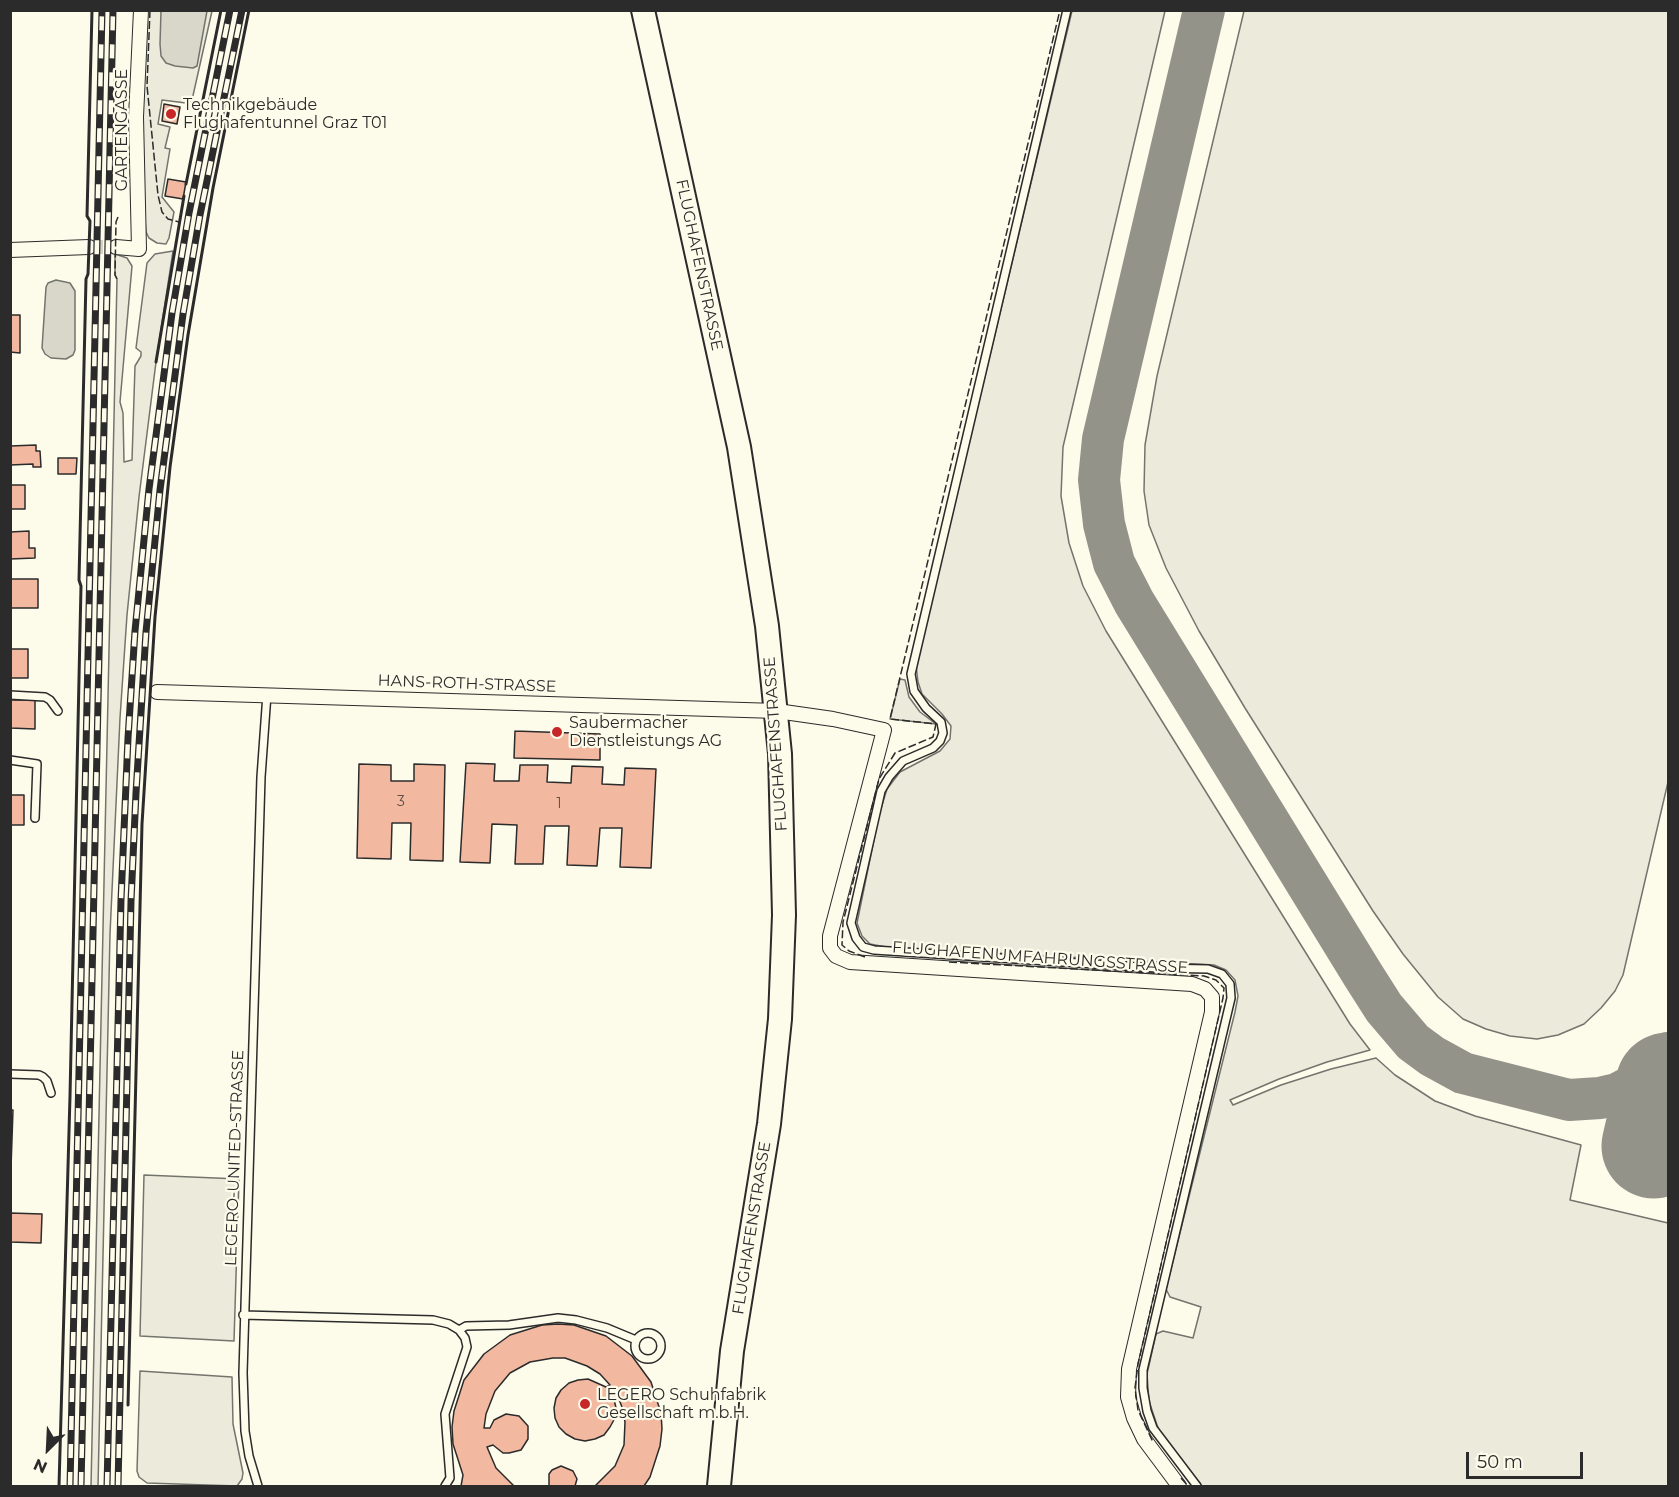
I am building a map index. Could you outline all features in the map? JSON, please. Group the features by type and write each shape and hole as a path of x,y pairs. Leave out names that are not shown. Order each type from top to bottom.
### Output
{"main road":[{"name":"FLUGHAFENSTRASSE","path":"643,10 739,447 760,577 777,711 783,877 783,965 780,1019 769,1124 732,1351 719,1486"}],"street":[{"name":"GARTENGASSE","path":"116,247 139,249 136,117 141,10"},
{"path":"10,250 89,247"},
{"name":"HANS-ROTH-STRASSE","path":"156,692 777,711"},
{"name":"FLUGHAFENUMFAHRUNGSSTRASSE","path":"777,711 833,719 884,730 830,936 830,948 836,956 850,962 1192,984 1205,989 1212,997 1212,1012 1129,1369 1128,1397 1134,1418 1144,1439 1179,1486"}],"lane":[{"path":"1067,10 911,674 914,692 941,722 943,732 940,741 933,748 903,761 889,777 881,791 851,923 856,938 863,946 874,950 1157,968 1208,969 1222,974 1230,984 1232,998 1143,1370 1143,1388 1153,1428 1197,1486"},
{"name":"LEGERO-UNITED-STRASSE","path":"258,1486 249,1456 245,1431 243,1315 259,830 267,694"},
{"path":"10,695 45,697 58,711"},
{"path":"934,732 943,732"},
{"path":"10,760 36,764 35,818"},
{"path":"10,1074 39,1075 47,1081 51,1093"},
{"path":"243,1315 433,1320 449,1324 459,1330 465,1338 467,1347 445,1414 450,1478 445,1486"},
{"path":"459,1330 466,1326 509,1325 558,1318 607,1328 636,1340"}],"shaded area":[{"path":"145,11 212,11 192,100 186,103 162,100 158,124 170,127 165,148 170,149 162,197 174,212 166,244 157,243 149,238 146,232 143,195 142,85"},
{"path":"161,11 207,11 197,66 193,68 175,66 166,63 161,56"},
{"path":"1072,11 1165,11 1063,447 1061,496 1069,543 1083,586 1106,631 1350,1024 1370,1050 1279,1079 1230,1100 1233,1105 1281,1085 1376,1058 1395,1075 1435,1101 1475,1116 1581,1145 1570,1200 1668,1223 1668,1486 1202,1486 1159,1431 1149,1401 1147,1374 1156,1334 1163,1331 1193,1338 1201,1307 1170,1297 1166,1289 1235,1012 1238,996 1235,980 1226,970 1214,965 886,947 870,944 862,936 857,923 879,815 887,789 900,772 940,751 950,739 951,726 922,694 916,665"},
{"path":"1244,11 1668,11 1668,782 1623,975 1615,991 1584,1024 1558,1035 1537,1039 1510,1036 1463,1019 1438,997 1403,954 1373,911 1199,631 1166,568 1149,525 1144,491 1145,445 1157,376"},
{"path":"173,251 139,497 127,615 120,718 110,934 98,1486 91,1486 117,279 115,254 127,258 132,266 120,402 123,413 124,462 132,460 135,366 141,356 141,352 136,348 147,263 155,254"},
{"path":"56,280 70,283 75,291 75,350 73,355 66,359 51,358 42,348 46,287 48,283"},
{"path":"900,679 905,680 909,697 920,712 936,724 890,719"},
{"path":"144,1175 239,1179 234,1341 140,1336"},
{"path":"140,1371 232,1377 233,1424 243,1473 237,1486 147,1483 139,1477 137,1471"}],"building":[{"name":"Technikgebäude Flughafentunnel Graz T01","path":"164,104 180,107 177,124 162,121"},
{"path":"168,179 186,182 183,199 165,196"},
{"path":"10,315 20,315 20,353 10,352"},
{"path":"36,445 36,451 40,451 41,467 33,467 33,464 10,465 10,446"},
{"path":"58,458 77,458 76,474 58,474"},
{"path":"10,485 25,485 25,509 10,509"},
{"path":"29,531 29,548 35,548 35,558 10,559 10,532"},
{"path":"10,579 38,579 38,608 10,608"},
{"path":"10,649 28,649 28,678 10,678"},
{"path":"10,700 35,700 35,729 10,728"},
{"path":"515,731 600,734 600,760 514,758"},
{"path":"466,763 495,764 494,781 519,781 520,765 548,765 547,782 571,783 572,766 603,767 602,784 624,785 625,768 656,769 651,868 620,867 622,828 600,828 597,866 567,865 569,826 545,826 543,864 515,864 517,825 492,824 490,863 460,862"},
{"path":"359,764 391,765 391,781 414,781 414,764 445,765 443,861 410,860 411,823 392,823 391,859 357,858"},
{"path":"10,795 24,795 24,825 10,825"},
{"path":"10,1110 13,1110 10,1197"},
{"path":"10,1213 42,1214 41,1243 10,1242"},
{"name":"LEGERO Schuhfabrik Gesellschaft m.b.H.","path":"542,1325 574,1325 606,1336 632,1356 651,1382 661,1413 662,1429 660,1446 650,1477 644,1486 595,1486 615,1466 624,1445 625,1422 622,1407 618,1397 614,1399 615,1418 604,1435 585,1441 566,1434 559,1427 555,1418 556,1398 561,1390 569,1383 578,1380 588,1379 606,1387 610,1385 600,1374 587,1366 565,1358 553,1358 530,1362 510,1373 495,1391 486,1414 484,1428 490,1428 494,1420 506,1414 519,1416 528,1426 528,1439 521,1450 503,1453 493,1445 487,1447 496,1468 514,1486 461,1486 463,1475 453,1444 452,1427 454,1411 464,1380 484,1354 510,1335"},
{"path":"561,1466 573,1471 577,1479 575,1486 549,1486 549,1474"}],"taxiway":[{"path":"1204,10 1103,439 1099,480 1104,524 1114,563 1134,602 1363,975 1384,1008 1413,1042 1432,1056 1463,1073 1569,1100 1600,1098 1617,1094 1654,1070 1668,1053"}],"runway":[{"path":"1654,1146 1668,1085"}],"tunnel":[{"path":"89,247 116,247"}],"railway":[{"path":"70,1486 102,10"},
{"path":"81,1486 113,10"},
{"path":"107,1486 121,900 135,631 149,489 172,313 189,213 230,10"},
{"path":"118,1486 131,901 146,632 160,490 183,314 200,215 242,10"}],"fence":[{"path":"150,10 147,86 158,195 162,212 168,219 179,222"},
{"path":"865,957 849,951 842,945 843,922 879,779 895,753 933,737 936,724 890,719 1060,10"},
{"path":"117,279 115,275 118,217"},
{"path":"949,962 1204,976 1216,980 1224,988 1138,1364 1135,1388 1138,1410 1153,1442"},
{"path":"1181,1478 1188,1486"}],"wall":[{"path":"59,1486 70,1096 86,279 90,221 87,216 92,10"},
{"path":"186,184 221,10"},
{"path":"128,1405 142,824 155,617 170,467 188,335 213,188 249,10"},
{"path":"156,362 184,196"}],"place":[{"name":"Technikgebäude Flughafentunnel Graz T01","path":"171,114"},
{"name":"Saubermacher Dienstleistungs AG","path":"557,732"},
{"name":"LEGERO Schuhfabrik Gesellschaft m.b.H.","path":"585,1404"}]}
